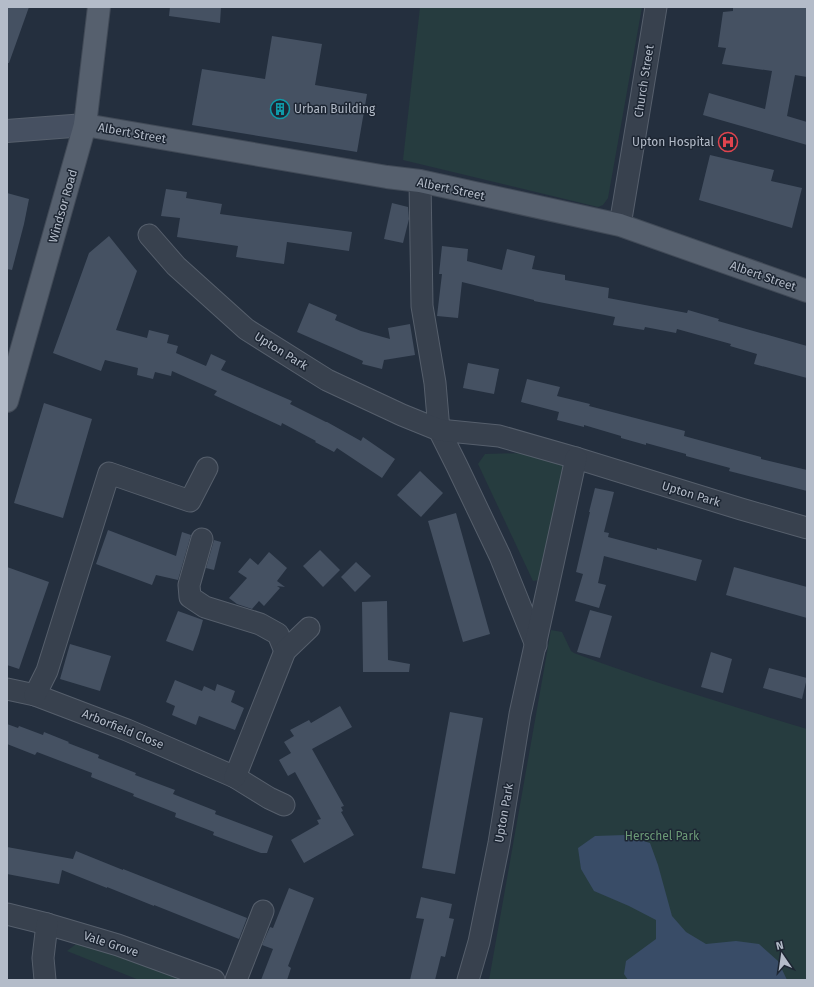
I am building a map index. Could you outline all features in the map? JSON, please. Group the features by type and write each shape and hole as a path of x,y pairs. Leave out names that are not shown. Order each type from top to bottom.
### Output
{"main road":[{"name":"Windsor Road","path":"7,401 85,125 99,7"},
{"name":"Albert Street","path":"85,125 387,177 420,181 620,226 807,291"}],"street":[{"name":"Church Street","path":"620,226 656,7"},
{"path":"7,131 85,125"},
{"path":"420,181 422,306 435,383 439,430 500,556 536,645"},
{"name":"Upton Park","path":"149,234 176,266 246,329 327,380 402,416 439,430 499,436 576,458 741,510 807,528"},
{"name":"Upton Park","path":"468,980 479,942 499,843 520,714 576,458"},
{"path":"35,695 47,671 109,473 190,502 207,468"},
{"path":"202,539 189,585 190,596 205,608 260,624 278,634 285,651"},
{"path":"235,777 285,651 309,628"},
{"name":"Arborfield Close","path":"7,689 35,695 127,730 235,777 269,798 284,805"},
{"path":"236,980 263,911"},
{"name":"Vale Grove","path":"7,914 118,945 214,980"},
{"path":"45,980 42,958 47,924"}],"green space":[{"path":"420,7 642,7 608,198 603,205 598,207 403,160"},
{"path":"563,452 566,464 540,580 533,581 478,464 485,454"},
{"name":"Herschel Park","path":"551,630 562,632 571,651 574,653 719,702 807,729 807,980 489,980"},
{"path":"80,941 190,980 139,980 67,951"}],"water":[{"path":"625,835 650,843 658,865 672,916 686,932 706,944 736,941 759,944 778,961 787,980 628,980 624,974 626,961 656,939 656,920 629,906 594,891 581,869 578,848 595,836"}],"building":[{"path":"7,7 29,7 9,63 7,63"},
{"path":"170,7 221,7 220,23 169,16"},
{"path":"733,7 807,7 807,77 795,75 787,116 807,122 807,145 703,115 709,93 765,109 772,71 722,64 726,48 718,47 723,12 733,11"},
{"name":"Urban Building","path":"272,36 322,44 315,85 367,94 357,152 192,125 202,69 265,79"},
{"path":"710,155 774,170 771,181 802,188 792,228 699,200"},
{"path":"166,189 187,192 186,198 222,204 220,214 352,232 349,251 287,242 284,264 236,257 238,246 177,237 180,218 161,216"},
{"path":"7,193 29,199 12,270 7,269"},
{"path":"392,203 408,207 409,219 403,243 384,239"},
{"path":"109,236 137,271 116,330 147,338 149,330 169,335 167,343 178,346 176,353 206,366 211,354 226,361 221,370 292,401 290,404 361,441 363,437 395,459 382,478 337,448 334,452 282,423 281,426 214,395 217,391 172,371 171,376 155,372 153,379 137,375 138,368 105,360 101,371 53,353 89,253"},
{"path":"442,246 468,249 467,261 502,270 507,249 535,256 532,269 565,275 565,280 609,288 608,298 687,313 688,310 719,319 718,321 807,346 807,378 754,364 757,354 730,346 731,344 677,329 676,333 645,327 644,330 613,325 615,317 534,301 462,282 458,318 437,316 442,274 439,274"},
{"path":"309,303 337,315 335,320 361,331 390,339 388,328 410,324 415,355 384,360 382,369 362,364 363,361 297,332"},
{"path":"468,363 499,369 494,394 463,388"},
{"path":"527,379 560,387 557,396 590,404 589,406 685,431 684,436 761,457 761,459 807,470 807,491 729,471 730,468 686,456 686,454 621,438 621,436 584,425 584,427 557,420 559,412 521,402"},
{"path":"44,403 92,419 63,518 14,503"},
{"path":"420,471 443,493 421,517 397,495"},
{"path":"595,488 614,492 604,532 609,533 608,537 702,560 696,581 604,556 598,583 606,585 599,608 575,601 583,574 576,572"},
{"path":"456,513 490,634 463,642 428,521"},
{"path":"108,530 176,556 182,532 191,535 178,580 156,575 152,585 96,564"},
{"path":"214,540 221,542 214,570 206,568"},
{"path":"320,550 340,570 323,587 303,566"},
{"path":"269,552 287,568 277,581 285,587 277,586 280,588 264,606 259,601 252,609 237,604 229,598 247,578 238,572 250,558 258,565"},
{"path":"356,562 371,576 355,592 341,577"},
{"path":"7,567 49,582 19,669 7,665"},
{"path":"734,567 807,587 807,618 726,595"},
{"path":"387,601 388,660 410,664 409,672 363,672 362,602"},
{"path":"590,610 612,616 600,658 577,652"},
{"path":"178,611 203,620 193,651 166,641"},
{"path":"70,644 111,656 100,691 60,679"},
{"path":"711,652 732,659 723,693 701,687"},
{"path":"769,668 807,678 802,699 763,688"},
{"path":"175,680 202,691 204,686 215,691 217,684 235,691 231,702 244,708 235,730 199,716 196,725 172,715 175,706 166,702"},
{"path":"340,706 352,727 312,749 344,806 341,807 343,811 341,812 354,835 304,863 291,840 319,824 317,820 321,819 295,772 288,776 279,760 291,753 284,742 294,736 290,730 309,720 311,723"},
{"path":"450,712 483,718 455,874 422,868"},
{"path":"7,724 18,728 19,726 43,735 44,732 69,742 68,743 99,755 98,758 136,773 135,775 175,790 173,794 216,811 215,814 273,836 267,853 261,853 213,835 214,832 175,817 176,813 91,777 92,773 37,752 35,755 7,744"},
{"path":"7,847 73,859 76,851 247,918 239,939 62,870 59,884 7,874"},
{"path":"289,888 314,898 288,966 291,968 287,980 261,980 273,949 262,945 270,927 273,928"},
{"path":"421,897 452,904 449,918 454,919 445,957 441,956 435,980 410,980 424,919 416,918"}],"place":[{"name":"Urban Building","path":"280,109"},
{"name":"Upton Hospital","path":"728,142"}]}
